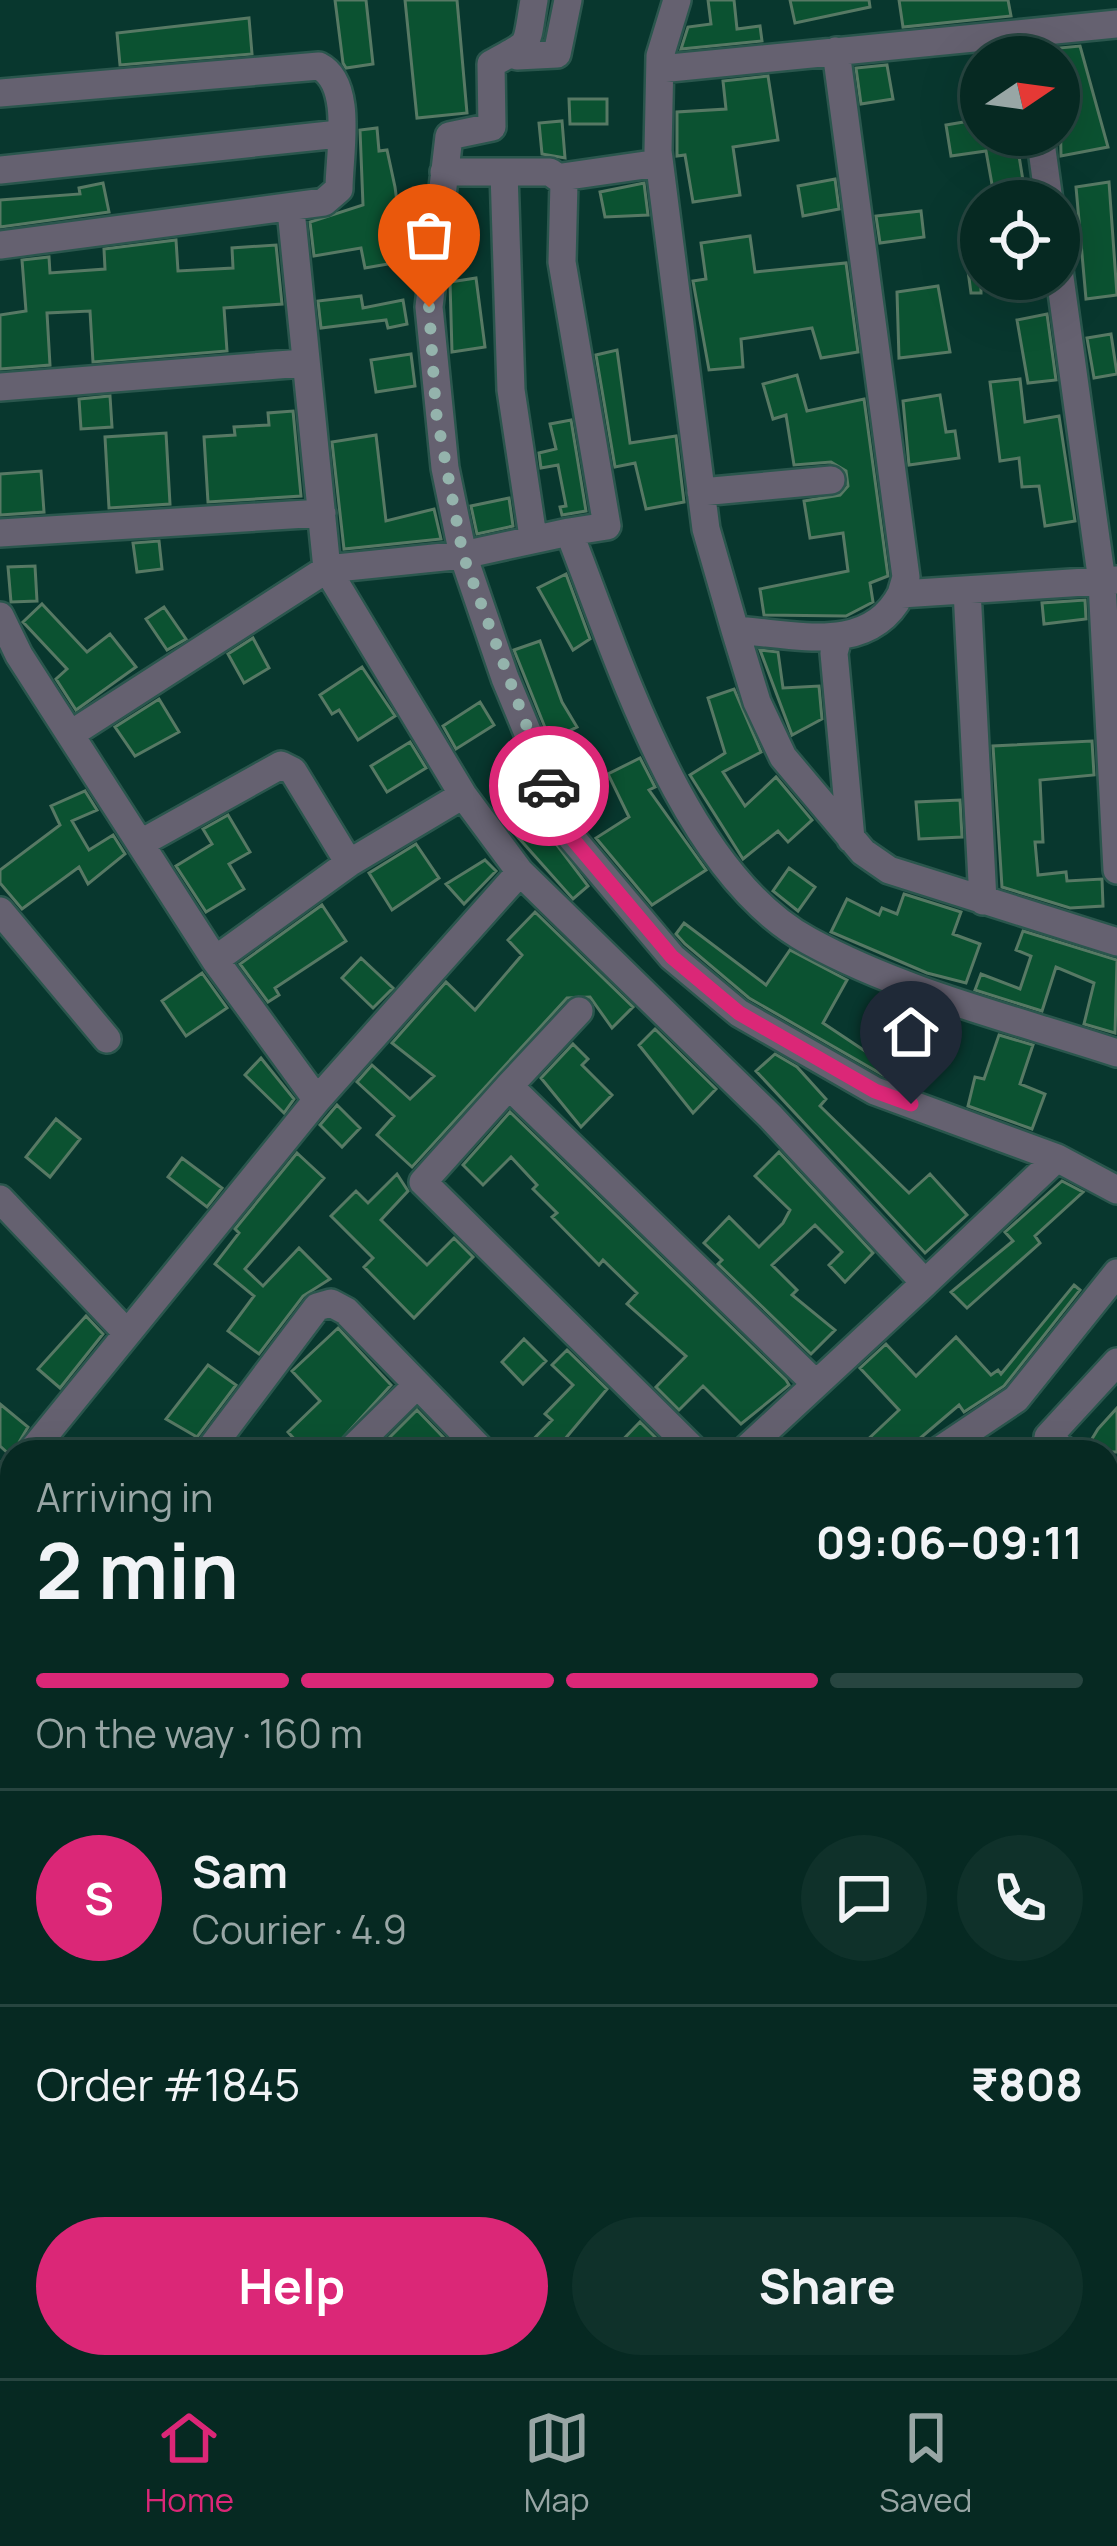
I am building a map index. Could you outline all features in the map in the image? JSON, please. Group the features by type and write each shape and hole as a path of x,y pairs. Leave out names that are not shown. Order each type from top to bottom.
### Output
{"street":[{"path":"517,56 527,44 534,0"},
{"path":"568,0 557,54 517,56 491,64 492,127 452,134 429,307 436,412 463,555 562,820 606,883 672,957 739,1013 875,1091 1057,1158 1117,1190"},
{"path":"677,0 660,69 659,164 701,492 735,630 768,733 851,838 889,870 1117,942"},
{"path":"1064,36 1117,24"},
{"path":"660,69 836,51 960,46"},
{"path":"735,630 838,638 878,626 901,594 906,577 836,51"},
{"path":"0,93 319,66 338,84 339,134 335,196 291,210 0,244"},
{"path":"0,170 339,134"},
{"path":"444,172 550,172 562,177 659,164"},
{"path":"504,172 511,389 533,537"},
{"path":"71,734 327,569 463,555 533,537 618,524 562,262 562,177"},
{"path":"291,210 327,569 463,795 520,872 770,1116 925,1283"},
{"path":"1064,300 1110,581 1117,870"},
{"path":"0,387 303,363"},
{"path":"701,492 831,480"},
{"path":"0,533 322,513"},
{"path":"569,532 680,800 722,867 804,939 898,981 1117,1053"},
{"path":"901,594 1110,581"},
{"path":"967,590 982,902"},
{"path":"0,616 215,960 317,1100"},
{"path":"838,638 834,653 851,838"},
{"path":"141,843 281,765 293,771 349,863"},
{"path":"215,960 349,863 463,795"},
{"path":"40,1440 317,1100 520,872"},
{"path":"566,918 606,883"},
{"path":"0,911 107,1039"},
{"path":"579,1011 424,1182 684,1440"},
{"path":"509,1086 816,1384"},
{"path":"756,1440 1057,1158"},
{"path":"0,1199 126,1332"},
{"path":"955,1440 1016,1399 1117,1273"},
{"path":"217,1440 316,1307 331,1303 346,1311 470,1440"},
{"path":"1052,1440 1048,1437 1117,1362"},
{"path":"361,1440 417,1385"}],"building":[{"path":"335,0 366,0 373,64 346,68 343,63"},
{"path":"405,0 457,0 467,113 417,118"},
{"path":"708,0 734,0 737,29 760,26 762,41 681,49 688,27 711,24"},
{"path":"790,0 869,0 870,7 795,23"},
{"path":"899,0 1008,0 1011,16 903,27"},
{"path":"249,18 252,54 120,65 117,33"},
{"path":"1080,46 1108,147 1080,152"},
{"path":"887,65 893,99 861,104 856,68"},
{"path":"768,76 778,140 733,147 740,195 693,202 685,155 677,156 677,112 726,109 723,81"},
{"path":"569,99 607,99 607,124 570,124"},
{"path":"562,121 565,158 542,154 539,123"},
{"path":"960,123 960,155 951,156 946,125"},
{"path":"377,128 379,151 387,150 395,187 405,261 365,268 361,248 314,256 310,222 363,205 360,130"},
{"path":"987,156 1019,156 1023,180 991,180"},
{"path":"835,179 839,209 803,216 798,186"},
{"path":"1109,182 1117,295 1086,299 1080,186"},
{"path":"103,183 109,212 0,227 0,200 80,194 79,188"},
{"path":"644,183 648,215 605,217 600,192"},
{"path":"921,211 924,237 880,243 876,216"},
{"path":"750,236 755,272 846,263 858,352 821,358 812,328 741,339 743,367 709,370 693,281 706,279 701,243"},
{"path":"176,240 178,271 233,268 232,248 276,245 282,304 224,308 227,351 93,362 90,311 47,313 50,365 0,369 0,315 26,311 22,260 49,257 50,273 105,269 104,249"},
{"path":"476,278 485,347 452,352 450,282"},
{"path":"938,286 950,352 899,358 897,292"},
{"path":"361,296 363,308 403,300 407,324 388,328 386,320 321,328 318,301"},
{"path":"1047,314 1056,380 1028,383 1017,320"},
{"path":"1111,334 1117,374 1094,378 1087,338"},
{"path":"617,350 630,443 676,436 684,502 646,509 635,463 615,467 596,355"},
{"path":"411,354 415,386 376,392 371,360"},
{"path":"797,375 807,411 864,399 888,576 870,583 873,602 846,616 764,615 760,589 848,571 843,533 810,538 804,501 840,495 848,486 846,471 831,462 794,465 786,415 773,419 763,384"},
{"path":"1020,379 1025,422 1059,416 1075,521 1045,526 1039,486 1022,487 1019,458 1000,461 990,382"},
{"path":"940,395 946,432 955,431 959,458 909,465 903,401"},
{"path":"110,396 112,427 81,429 79,399"},
{"path":"293,411 301,496 208,502 204,437 235,435 234,427 269,425 268,413"},
{"path":"571,420 586,511 562,515 560,507 566,506 558,465 541,468 539,453 556,449 550,424"},
{"path":"166,433 170,504 109,508 105,437"},
{"path":"376,435 386,521 434,509 441,539 344,549 332,442"},
{"path":"41,471 44,512 0,515 0,474"},
{"path":"509,498 513,526 477,534 471,506"},
{"path":"159,541 162,569 137,572 133,543"},
{"path":"35,566 37,601 11,602 8,567"},
{"path":"566,574 590,639 573,650 538,588"},
{"path":"1085,600 1086,619 1044,624 1042,603"},
{"path":"42,604 87,652 110,634 136,667 76,710 56,679 67,669 23,622"},
{"path":"164,607 186,639 167,650 146,619"},
{"path":"253,638 269,668 244,683 228,654"},
{"path":"540,641 562,702 577,727 550,740 514,650"},
{"path":"760,650 778,652 783,688 819,686 822,719 792,735"},
{"path":"362,667 395,716 358,740 339,710 332,714 320,695"},
{"path":"734,689 761,752 723,772 745,806 776,777 812,820 788,842 778,831 743,859 690,775 725,753 708,698"},
{"path":"159,699 179,732 135,756 115,727"},
{"path":"480,702 494,725 456,749 443,726"},
{"path":"1092,741 1094,775 1040,780 1043,842 1035,842 1038,875 1066,872 1067,881 1102,879 1103,906 1070,908 1002,887 993,746"},
{"path":"410,742 426,768 387,792 371,766"},
{"path":"640,758 655,787 649,790 706,870 652,905 596,838 629,817 608,774"},
{"path":"85,791 97,810 72,821 89,850 113,835 125,854 88,884 79,867 22,909 0,883 0,870 60,825 51,806"},
{"path":"960,800 962,837 919,839 916,802"},
{"path":"532,812 588,886 573,899 509,827"},
{"path":"228,815 250,852 229,864 244,889 206,912 176,866 212,844 203,829"},
{"path":"416,844 439,878 392,910 369,873"},
{"path":"485,860 496,871 464,904 446,884"},
{"path":"789,868 815,887 798,911 773,891"},
{"path":"904,894 961,912 953,934 980,944 966,983 927,973 831,932 847,899 879,915 882,908 897,914"},
{"path":"322,905 346,941 275,988 279,995 268,1002 240,964"},
{"path":"535,912 633,1007 612,1028 590,997 567,998 412,1167 377,1135 394,1116 357,1082 372,1065 410,1099 434,1076 392,1043 446,982 475,1010 522,955 508,940"},
{"path":"684,923 766,985 790,950 847,980 823,1023 868,1053 892,999 926,1011 911,1045 904,1042 890,1077 883,1075 749,998 676,934"},
{"path":"1023,931 1117,960 1115,1033 1084,1024 1094,983 1056,967 1042,1011 975,990 981,974 1020,989 1031,956 1016,950"},
{"path":"361,958 393,988 373,1008 342,978"},
{"path":"202,973 227,1008 186,1036 162,1001"},
{"path":"655,1029 716,1089 693,1113 639,1045"},
{"path":"999,1035 1033,1045 1020,1084 1045,1094 1032,1129 968,1106 975,1077 984,1079"},
{"path":"573,1044 588,1059 582,1065 612,1095 581,1127 541,1078"},
{"path":"775,1054 797,1067 826,1099 820,1106 909,1193 930,1174 967,1215 925,1253 756,1071"},
{"path":"261,1058 294,1099 284,1113 245,1075"},
{"path":"337,1105 360,1128 342,1147 320,1125"},
{"path":"510,1112 789,1385 741,1424 703,1386 679,1410 656,1387 686,1356 627,1304 637,1293 603,1260 599,1265 552,1217 557,1213 511,1157 483,1185 463,1165"},
{"path":"56,1119 80,1139 50,1177 26,1157"},
{"path":"779,1152 873,1253 845,1282 829,1265 842,1252 815,1225 772,1265 797,1290 792,1295 835,1330 811,1354 718,1264 722,1260 704,1243 729,1217 759,1247 783,1223 790,1210 755,1176"},
{"path":"297,1153 324,1178 245,1269 263,1286 299,1248 330,1279 303,1296 259,1354 228,1331 254,1296 215,1264 239,1233 235,1229"},
{"path":"182,1158 222,1188 207,1207 168,1177"},
{"path":"397,1174 408,1191 381,1220 427,1265 454,1238 473,1257 414,1318 364,1267 373,1258 331,1216 356,1191 368,1203"},
{"path":"1062,1181 1083,1192 1035,1236 1040,1243 967,1308 951,1292 1013,1241 1005,1232"},
{"path":"1074,1285 1080,1290 1004,1386 964,1412 959,1405 918,1440 867,1440 899,1410 860,1368 886,1344 916,1376 956,1337 991,1375 998,1370 1001,1374"},
{"path":"86,1316 103,1334 60,1388 38,1369"},
{"path":"338,1328 391,1385 341,1440 295,1440 288,1432 320,1401 292,1371"},
{"path":"524,1339 546,1361 523,1384 502,1362"},
{"path":"567,1350 607,1389 564,1440 533,1440 552,1420 545,1414 573,1385 552,1365"},
{"path":"208,1365 236,1385 197,1437 166,1419"},
{"path":"0,1404 28,1427 20,1440 0,1440"},
{"path":"1117,1408 1117,1440 1091,1440"},
{"path":"417,1410 443,1437 440,1440 387,1440"},
{"path":"640,1422 658,1440 623,1440"}],"way so far":[{"path":"429,307 436,412 463,555 505,679 549,786"}],"route":[{"path":"549,786 571,837 672,957 739,1013 875,1091 911,1104"}]}
